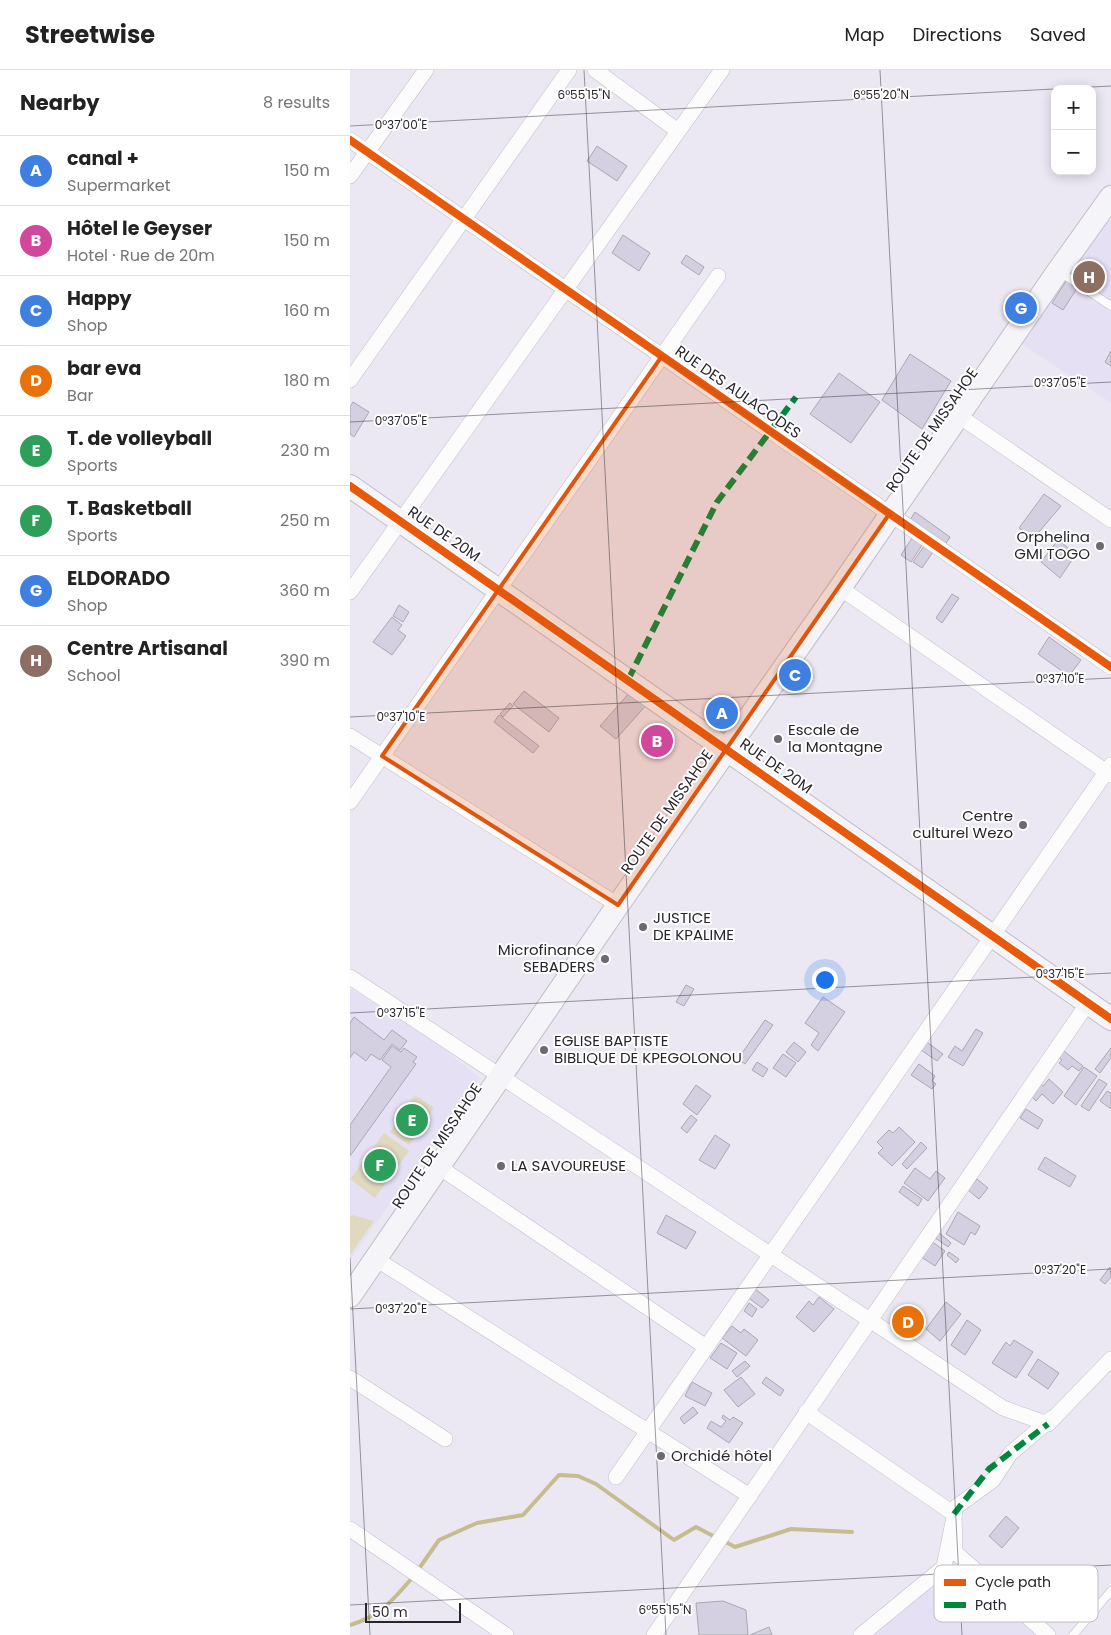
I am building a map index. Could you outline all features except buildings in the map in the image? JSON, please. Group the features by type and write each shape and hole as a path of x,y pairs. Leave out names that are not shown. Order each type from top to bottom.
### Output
{"main road":[{"name":"ROUTE DE MISSAHOE","path":"350,1296 618,905 1111,197"},
{"name":"RUE DE 20M","path":"350,486 1111,1019"}],"street":[{"path":"350,176 426,70"},
{"path":"350,380 569,70"},
{"path":"595,70 678,131"},
{"path":"350,592 722,70"},
{"name":"RUE DES AULACODES","path":"350,140 1111,667"},
{"path":"350,802 718,276"},
{"path":"959,416 1111,520"},
{"path":"616,1477 992,935 1109,771 840,588"},
{"path":"350,736 618,905"},
{"path":"350,977 1003,1408 1048,1424 1111,1358"},
{"path":"654,1635 1088,1003"},
{"path":"438,1167 706,1347"},
{"path":"376,1259 750,1496"},
{"path":"944,1565 956,1507 993,1480 1010,1454 1111,1366"},
{"path":"350,1378 445,1439"},
{"path":"806,1412 954,1514 955,1552 970,1565"},
{"path":"350,1529 506,1635"},
{"path":"941,1565 955,1552"},
{"path":"868,1635 934,1572"},
{"path":"861,1635 934,1575"},
{"path":"1033,1622 1048,1635"}],"lane":[{"path":"1058,271 1111,306"},
{"path":"1098,1606 1111,1591"},
{"path":"1072,1635 1084,1622"}],"highlighted area":[{"path":"662,356 890,513 618,905 382,756"}],"shaded area":[{"path":"1111,211 1111,403 1022,344"},
{"path":"350,988 439,1045 480,1078 350,1260"},
{"path":"415,1095 434,1108 409,1145 390,1132"},
{"path":"384,1133 409,1151 375,1198 350,1179"},
{"path":"353,1215 374,1221 350,1255 350,1216"},
{"path":"955,1551 970,1565 940,1565"},
{"path":"934,1570 934,1622 1029,1622 1042,1635 863,1635"}],"waterway":[{"path":"418,1570 439,1540 477,1523 523,1515 559,1475 578,1476 596,1484 674,1540 696,1527 717,1538"},
{"path":"724,1541 735,1547 791,1529 852,1532"},
{"path":"350,1625 379,1612 414,1576"}],"marked path":[{"path":"628,680 717,502 796,397"},
{"path":"954,1514 989,1469 1048,1424"}],"cycle path":[{"path":"350,140 1111,667"},
{"path":"350,486 1111,1019"}],"place":[{"name":"Centre Artisanal","path":"1089,277"},
{"name":"ELDORADO","path":"1021,308"},
{"name":"Orphelina GMI TOGO","path":"1100,546"},
{"name":"Happy","path":"795,675"},
{"name":"canal +","path":"722,713"},
{"name":"Escale de la Montagne","path":"778,739"},
{"name":"Hôtel le Geyser","path":"657,741"},
{"name":"Centre culturel Wezo","path":"1023,825"},
{"name":"JUSTICE DE KPALIME","path":"643,927"},
{"name":"Microfinance SEBADERS","path":"605,959"},
{"name":"EGLISE BAPTISTE BIBLIQUE DE KPEGOLONOU","path":"544,1050"},
{"name":"T. de volleyball","path":"412,1120"},
{"name":"T. Basketball","path":"380,1165"},
{"name":"LA SAVOUREUSE","path":"501,1166"},
{"name":"bar eva","path":"908,1322"},
{"name":"Orchidé hôtel","path":"661,1456"}]}
